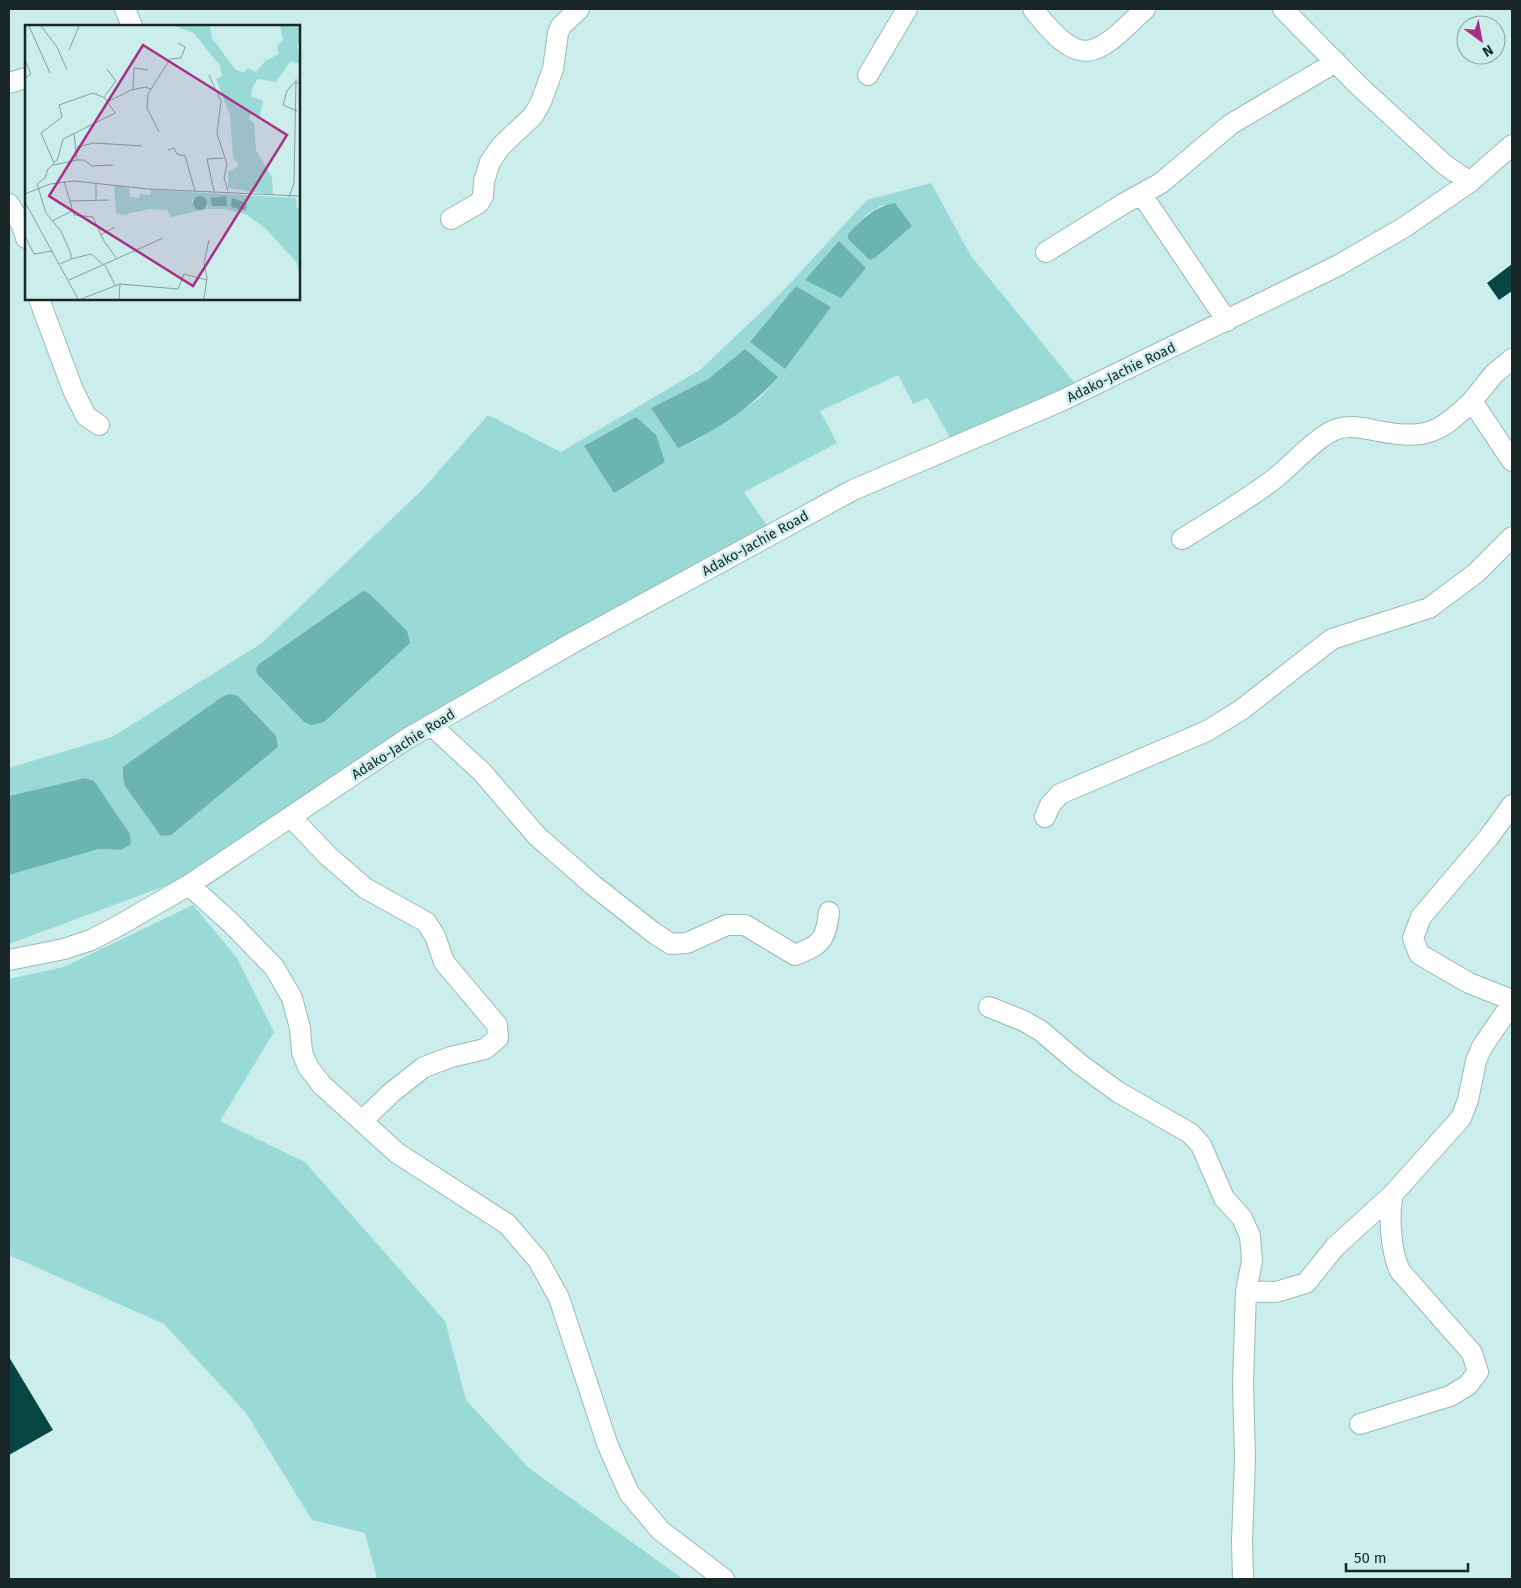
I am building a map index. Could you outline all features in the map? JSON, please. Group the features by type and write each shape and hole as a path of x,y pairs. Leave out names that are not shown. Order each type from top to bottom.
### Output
{"street":[{"path":"125,9 132,25"},
{"path":"451,219 479,204 483,196 484,181 490,162 501,146 533,116 542,102 553,69 558,33 561,26 579,9"},
{"path":"868,75 907,9"},
{"path":"1033,9 1055,35 1083,51 1097,50 1112,41 1145,9"},
{"path":"1283,9 1359,86 1445,165 1470,182"},
{"path":"1046,252 1123,204 1142,195 1184,166 1231,124 1336,62"},
{"path":"9,83 25,78"},
{"name":"Adako-Jachie Road","path":"9,960 64,949 92,940 189,885 431,725 574,642 853,490 1061,401 1337,266 1402,228 1470,182 1512,146"},
{"path":"1142,195 1227,320"},
{"path":"9,204 25,235"},
{"path":"39,300 73,390 86,416 99,425"},
{"path":"1182,539 1236,506 1276,478 1334,430 1351,426 1394,434 1422,435 1450,423 1472,401 1494,374 1512,359"},
{"path":"1472,401 1512,461"},
{"path":"1045,817 1050,805 1060,794 1207,731 1241,710 1332,639 1428,608 1476,573 1512,537"},
{"path":"431,725 482,772 526,825 566,863 654,933 671,944 686,943 727,925 746,924 796,955 816,946 827,931 829,912"},
{"path":"1246,1291 1276,1292 1306,1284 1335,1246 1393,1194 1461,1118 1468,1100 1476,1061 1512,1001 1469,984 1419,954 1413,938 1421,917 1489,837 1512,805"},
{"path":"291,817 328,856 365,888 426,922 435,936 444,962 497,1025 498,1038 484,1049 451,1057 424,1067 391,1093 362,1122"},
{"path":"189,885 224,916 274,967 292,998 300,1028 302,1052 308,1067 322,1085 397,1153 507,1224 538,1260 559,1298 608,1446 629,1493 660,1530 724,1579"},
{"path":"988,1007 1024,1021 1041,1031 1081,1066 1118,1092 1190,1132 1201,1146 1224,1198 1242,1218 1250,1236 1252,1261 1246,1291 1243,1383 1246,1459 1242,1541 1243,1579"},
{"path":"1360,1424 1450,1396 1468,1386 1478,1372 1472,1353 1400,1271 1395,1261 1390,1206 1393,1194"}],"shaded area":[{"path":"931,183 971,256 1078,387 952,441 928,398 913,404 898,375 820,411 837,443 744,492 768,527 548,649 168,885 9,944 9,875 99,849 121,850 85,778 9,796 9,768 112,737 262,643 422,490 488,415 561,452 700,370 781,293 867,200","holes":["882,205 912,226 893,241 848,234 866,215","745,349 777,378 760,398 697,440 678,447 651,408 708,379","363,592 370,594 407,631 304,722 258,675 256,669 260,664"]},
{"path":"895,203 912,226 870,260 848,239 848,234 869,214 881,207"},
{"path":"839,241 866,268 841,298 805,280"},
{"path":"796,286 831,307 785,369 750,342"},
{"path":"745,349 778,377 756,399 732,418 678,448 651,408 708,379"},
{"path":"636,417 656,435 665,462 614,493 584,446"},
{"path":"363,591 370,594 407,631 410,643 324,722 311,725 304,722 258,675 256,669 259,664"},
{"path":"230,694 238,696 276,736 278,747 171,835 161,836 125,786 123,767 222,697"},
{"path":"85,778 94,781 130,834 131,844 121,850 99,849 9,875 9,796"},
{"path":"193,905 237,958 274,1032 220,1121 305,1162 445,1321 466,1400 529,1468 683,1579 377,1579 365,1533 312,1520 246,1413 164,1324 9,1255 9,979 64,967"}],"building":[{"path":"1512,264 1512,291 1499,300 1487,283"},
{"path":"9,1357 53,1430 9,1455"}]}
